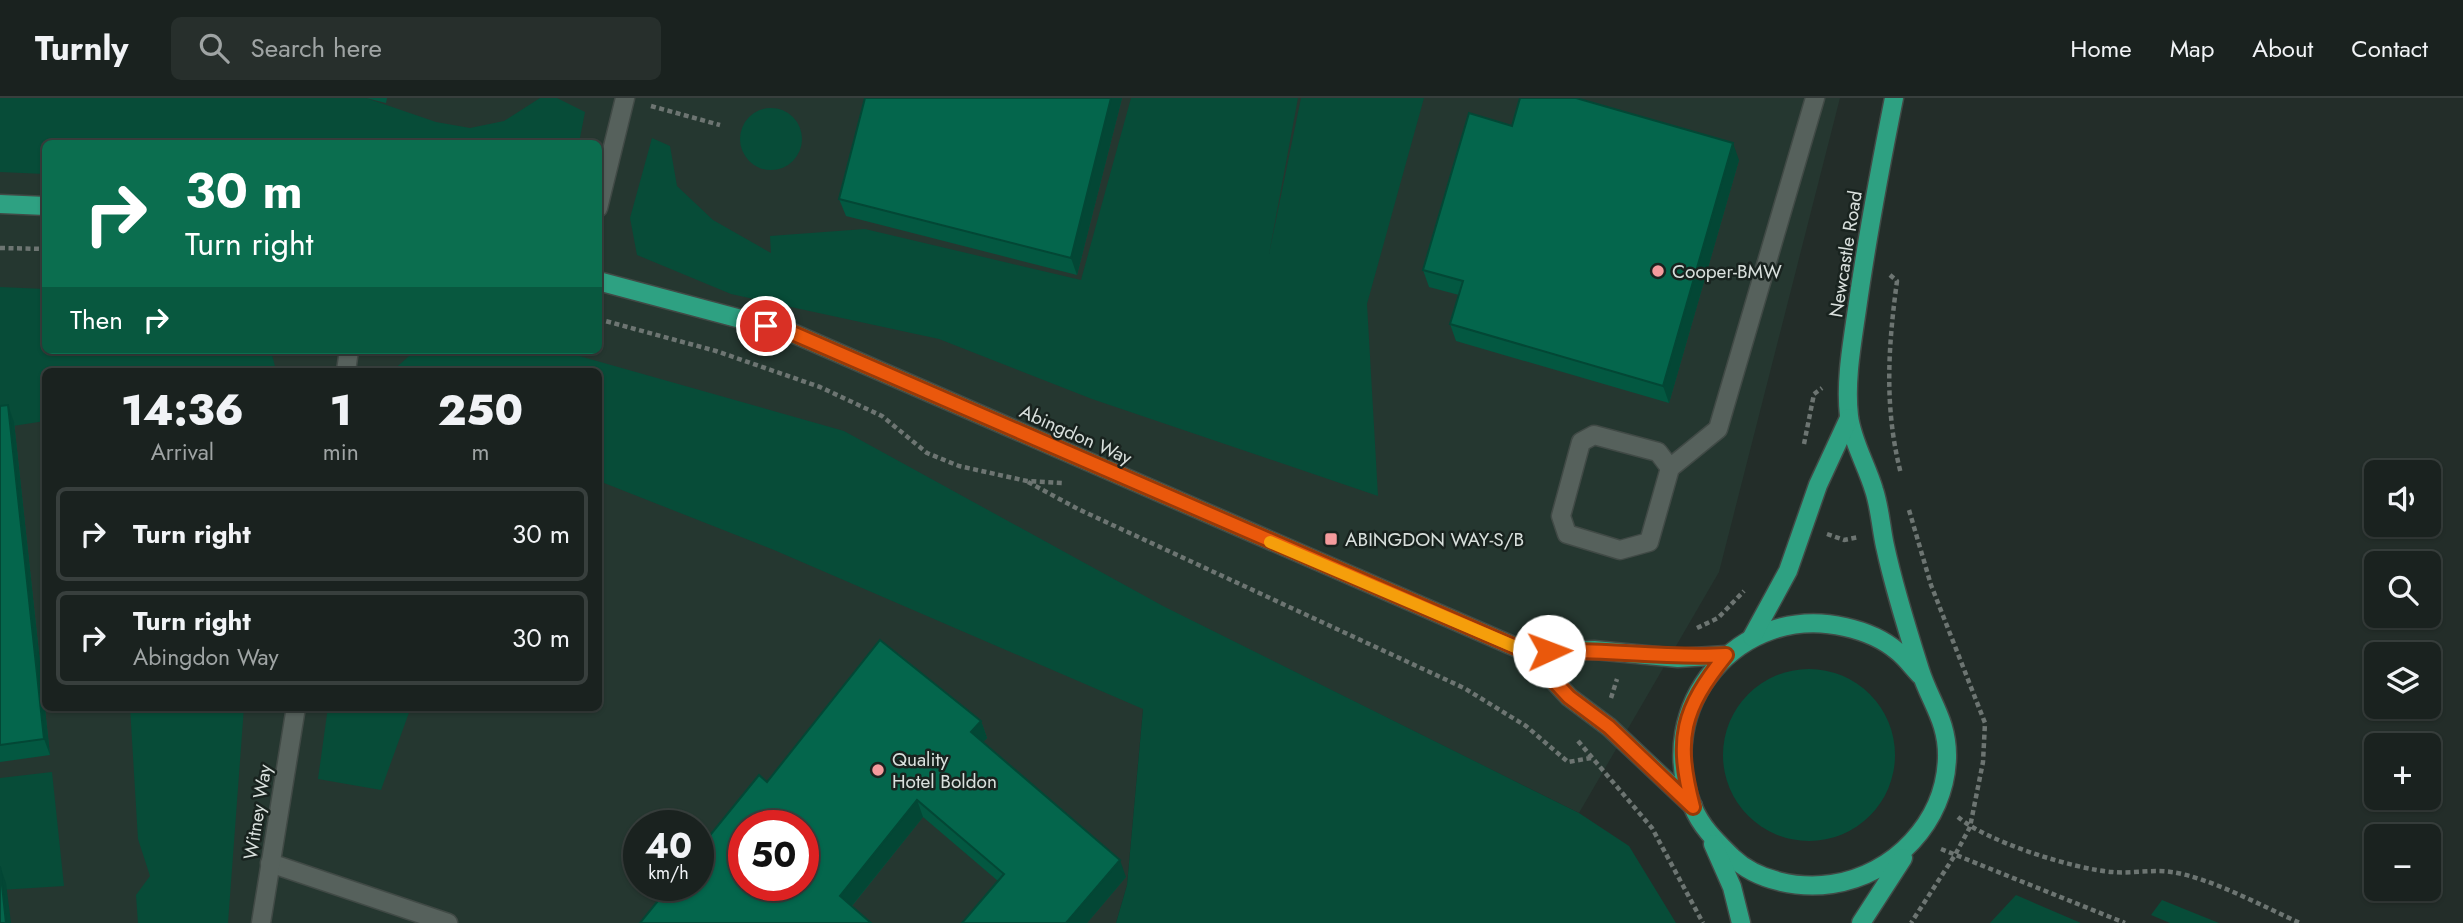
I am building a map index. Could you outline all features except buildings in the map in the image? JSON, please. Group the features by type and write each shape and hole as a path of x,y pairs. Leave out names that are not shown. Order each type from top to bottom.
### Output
{"main road":[{"name":"Newcastle Road","path":"1894,98 1865,255 1850,365 1849,418 1875,493 1899,603 1922,676"},
{"path":"0,204 42,206"},
{"name":"Abingdon Way","path":"602,282 790,332 1527,652 1569,697 1609,727 1693,807"},
{"name":"Newcastle Road","path":"1752,637 1772,604 1805,526 1818,485 1849,418"},
{"path":"1741,923 1732,887 1710,835 1693,807 1683,767 1685,726 1700,687 1726,655 1752,637 1788,624 1826,622 1862,631 1895,649 1922,676 1941,715 1947,758 1939,800 1861,923"},
{"name":"Abingdon Way","path":"1527,652 1594,650 1678,658 1726,655"},
{"path":"1710,835 1738,863 1773,880 1813,887 1852,881 1888,864 1917,838"}],"street":[{"path":"602,192 625,98"},
{"path":"1670,468 1658,452 1594,435 1581,442 1561,516 1567,534 1620,550 1648,542 1670,468 1718,429 1815,98"},
{"name":"Witney Way","path":"261,923 295,711"},
{"path":"270,863 448,923"}],"path":[{"path":"625,98 720,125"},
{"path":"0,248 42,250"},
{"path":"1865,255 1897,281 1889,337 1890,430 1903,484"},
{"path":"602,320 716,351 820,387 882,416 928,453 978,472 1027,481 1078,509 1404,658 1476,694 1526,726 1559,757 1568,762 1591,758 1616,783 1651,828 1703,923"},
{"path":"1804,446 1814,394 1850,365"},
{"path":"1906,497 1931,585 1985,723 1983,762 1970,827 1911,923"},
{"path":"1805,526 1844,540 1913,524"},
{"path":"1687,633 1718,618 1752,582"},
{"path":"1939,800 1970,827 2042,855 2111,872 2172,872 2227,891 2300,923"},
{"path":"1955,855 2125,923"}],"shaded area":[{"path":"0,98 1840,98 1719,572 1579,813 1163,607 1143,709 1127,885 1116,923 0,923"}],"green space":[{"path":"0,98 366,98 436,122 470,128 504,121 540,98 557,98 585,112 580,140 42,140 42,174 0,172"},
{"path":"1131,98 1298,98 1269,254 1301,98 1424,98 1367,304 1378,496 1092,399 939,339 731,294 637,255 630,218 652,138 670,146 677,186 713,220 771,253 770,236 865,229 1081,280"},
{"path":"771,108 793,117 802,139 793,161 771,170 749,161 740,139 749,117"},
{"path":"0,287 42,289 42,354 272,354 275,368 42,368 42,421 0,428"},
{"path":"411,354 572,354 844,431 1163,606 1579,813 1629,846 1676,923 1116,923 1127,885 1143,709 774,550 602,482 602,368 395,368"},
{"path":"1809,669 1842,676 1857,683 1870,694 1881,707 1888,722 1895,755 1888,788 1881,803 1870,816 1857,827 1842,834 1809,841 1776,834 1761,827 1748,816 1737,803 1730,788 1723,755 1730,722 1737,707 1748,694 1761,683 1776,676"},
{"path":"130,711 244,711 228,923 138,923 136,895 150,876 138,839"},
{"path":"327,711 410,711 381,790 318,779"},
{"path":"52,772 64,886 0,890 0,778"},
{"path":"2016,895 2081,923 1990,923"},
{"path":"2162,900 2219,923 2170,923 2151,915"}],"slow traffic":[{"path":"1270,542 1527,652"}],"place":[{"name":"Cooper-BMW","path":"1658,271"},
{"name":"ABINGDON WAY-S/B","path":"1331,539"},
{"name":"Quality Hotel Boldon","path":"878,770"}],"route":[{"path":"766,326 790,332 1527,652 1569,697 1609,727 1693,807 1683,767 1685,726 1700,687 1726,655 1678,658 1633,656 1594,650 1549,651"}]}
